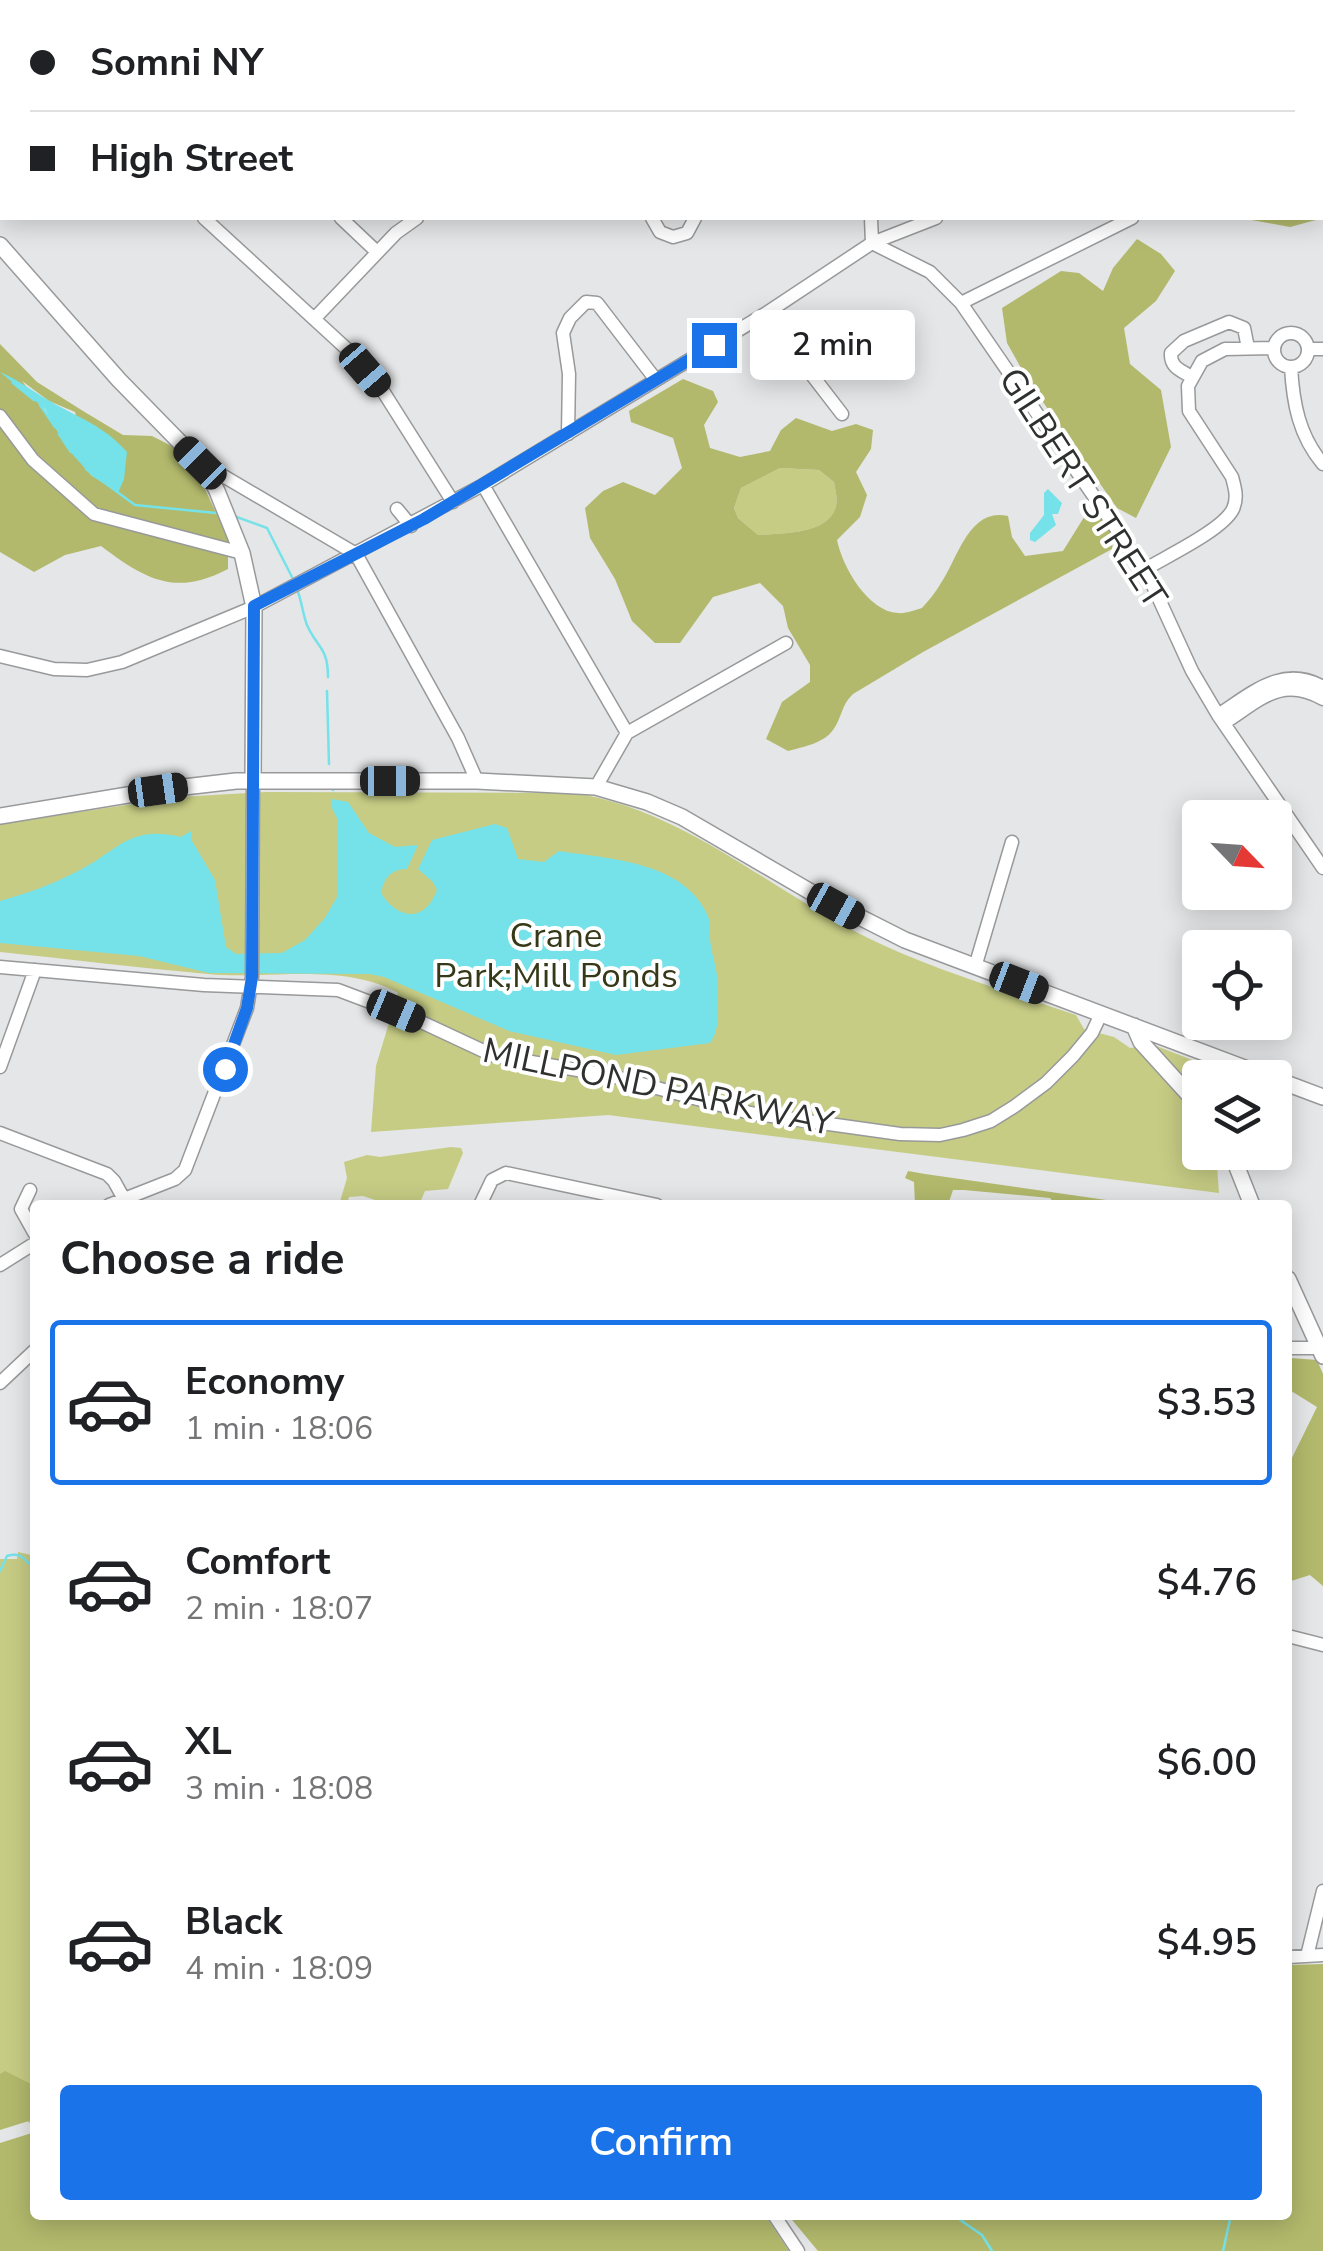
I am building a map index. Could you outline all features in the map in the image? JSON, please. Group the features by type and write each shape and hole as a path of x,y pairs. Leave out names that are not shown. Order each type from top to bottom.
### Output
{"main road":[{"path":"0,245 119,380 200,463 218,491 242,553 254,606 253,781"},
{"path":"0,816 186,786 253,781 477,781 596,787 682,817 864,921 1211,1060"},
{"path":"1134,1026 1141,1042 1182,1087"},
{"path":"1292,1085 1323,1097"},
{"path":"1238,1170 1250,1200"},
{"path":"1292,1289 1321,1352"}],"street":[{"path":"206,220 350,351 381,388 454,502"},
{"path":"343,220 377,252"},
{"path":"314,319 377,252 415,220"},
{"path":"653,220 660,232 674,237 686,233 694,220"},
{"path":"872,220 872,243"},
{"path":"0,656 54,669 87,670 122,662 254,606 483,485 765,314 872,243 931,220"},
{"path":"960,303 1128,220"},
{"name":"GILBERT STREET","path":"872,243 930,272 960,303 1144,570 1192,670 1221,719 1323,868"},
{"path":"568,434 569,374 563,333 570,318 586,302 597,303 656,380"},
{"path":"765,314 842,414"},
{"path":"1192,376 1174,367 1171,359 1171,353 1184,341 1229,322 1244,328 1248,348"},
{"path":"1294,333 1304,339 1308,349 1301,364 1291,367 1276,359 1274,348 1283,335 1294,333"},
{"path":"1144,570 1225,520 1234,506 1236,488 1232,477 1189,411 1187,398 1192,376 1202,361 1225,349 1274,348"},
{"path":"1308,349 1323,349"},
{"path":"1291,367 1296,412 1323,464"},
{"path":"0,416 33,460 94,514 242,553"},
{"path":"200,463 356,554 458,738 477,781"},
{"path":"483,485 627,733"},
{"path":"397,510 411,526"},
{"path":"596,787 627,733 786,644"},
{"path":"1221,719 1263,686 1286,677 1323,687"},
{"path":"1221,719 1280,690 1299,688 1323,699"},
{"path":"0,1133 106,1174 124,1199 176,1179 190,1164 247,1008 252,980 253,781"},
{"path":"975,966 1012,842"},
{"name":"MILLPOND PARKWAY","path":"0,966 204,985 252,980 338,990 492,1055 612,1076 750,1113 900,1134 940,1135 991,1121 1046,1083 1092,1033 1101,1014"},
{"path":"0,1067 35,970"},
{"path":"482,1200 496,1176 511,1174 633,1200"},
{"path":"30,1190 22,1209 30,1224"},
{"path":"0,1264 30,1246"},
{"path":"1292,1348 1321,1352"},
{"path":"0,1383 30,1355"},
{"path":"1292,1637 1323,1644"},
{"path":"1307,1956 1323,1891"},
{"path":"1292,1957 1323,1955"},
{"path":"777,2220 798,2251"}],"green space":[{"path":"1252,220 1316,220 1290,227"},
{"path":"1137,239 1161,254 1175,271 1156,301 1124,328 1130,364 1161,390 1171,447 1136,518 1117,508 1029,382 1007,343 1002,308 1061,271 1079,273 1103,291 1113,268"},
{"path":"0,344 37,382 123,435 152,436 174,447 205,489 228,538 228,569 192,582 176,583 147,575 101,546 65,555 34,572 0,552","holes":["22,381 49,401 75,412 92,476"]},
{"path":"683,379 713,391 718,402 704,425 710,448 740,457 770,451 781,430 796,418 832,431 856,424 873,430 871,449 856,472 867,495 860,517 837,540 858,586 887,611 901,613 922,608 966,537 983,519 995,515 1008,516 1012,537 1025,556 1063,551 1086,514 1098,516 1114,534 1112,549 853,694 829,734 813,744 788,751 766,739 782,702 810,682 810,665 788,628 783,606 760,583 713,597 680,643 655,643 632,621 615,579 590,538 585,508 603,491 623,482 655,495 682,468 673,438 631,422 629,411","holes":["780,468 819,470 834,482 837,497 832,515 824,522 803,531 758,535 738,518 734,508 741,488"]},
{"path":"780,468 819,470 834,482 836,506 832,515 814,527 758,535 738,518 734,508 741,488"},
{"name":"Crane Park;Mill Ponds","path":"266,792 575,793 654,816 893,950 1076,1015 1084,1029 1114,1037 1130,1048 1154,1045 1192,1060 1182,1060 1182,1170 1217,1170 1219,1193 608,1115 371,1132 376,1066 398,993 376,984 330,975 208,974 0,952 0,824 179,797"},
{"path":"451,1147 461,1148 463,1153 448,1189 425,1191 421,1200 375,1200 363,1196 340,1200 347,1178 344,1162 367,1155 380,1157"},
{"path":"908,1171 1107,1200 1052,1200 953,1190 950,1200 915,1200 914,1182 905,1178"},
{"path":"1292,1358 1317,1360 1323,1374 1323,1586 1310,1575 1292,1581 1292,1458 1317,1407 1292,1391"},
{"path":"18,1552 30,1555 30,2123 0,2101 0,1559 17,1559"},
{"path":"1323,1964 1323,2251 818,2251 792,2220 1292,2220 1292,1965"},
{"path":"5,2071 30,2084 30,2121 0,2130 0,2074"},
{"path":"30,2134 30,2220 768,2220 789,2251 0,2251 0,2143"}],"water":[{"path":"0,372 118,442 127,452 118,493 92,476 66,447 45,409"},
{"path":"1048,489 1062,503 1058,514 1052,514 1056,525 1035,542 1030,540 1030,533 1044,515 1044,493"},
{"path":"332,799 348,802 369,833 395,847 418,845 407,869 389,875 381,893 403,913 418,913 426,908 437,890 418,869 432,840 495,824 507,828 518,859 544,862 559,851 600,857 643,866 682,884 697,898 709,919 718,1007 716,1030 710,1043 616,1055 509,1031 370,974 209,973 139,956 0,943 0,901 65,877 135,837 181,837 191,831 192,841 215,880 226,947 236,954 282,953 305,940 337,897 337,818"}],"waterway":[{"path":"13,383 34,400"},
{"path":"40,405 55,427"},
{"path":"59,434 71,452"},
{"path":"86,469 135,505 216,513"},
{"path":"234,516 267,528 292,577"},
{"path":"298,592 307,625 326,659 328,677"},
{"path":"327,691 329,764"},
{"path":"0,1571 7,1556 16,1555 30,1564"},
{"path":"960,2220 982,2235 992,2251"},
{"path":"1223,2251 1230,2220"}],"route":[{"path":"225,1069 247,1008 252,977 254,606 424,519 714,345"}]}
